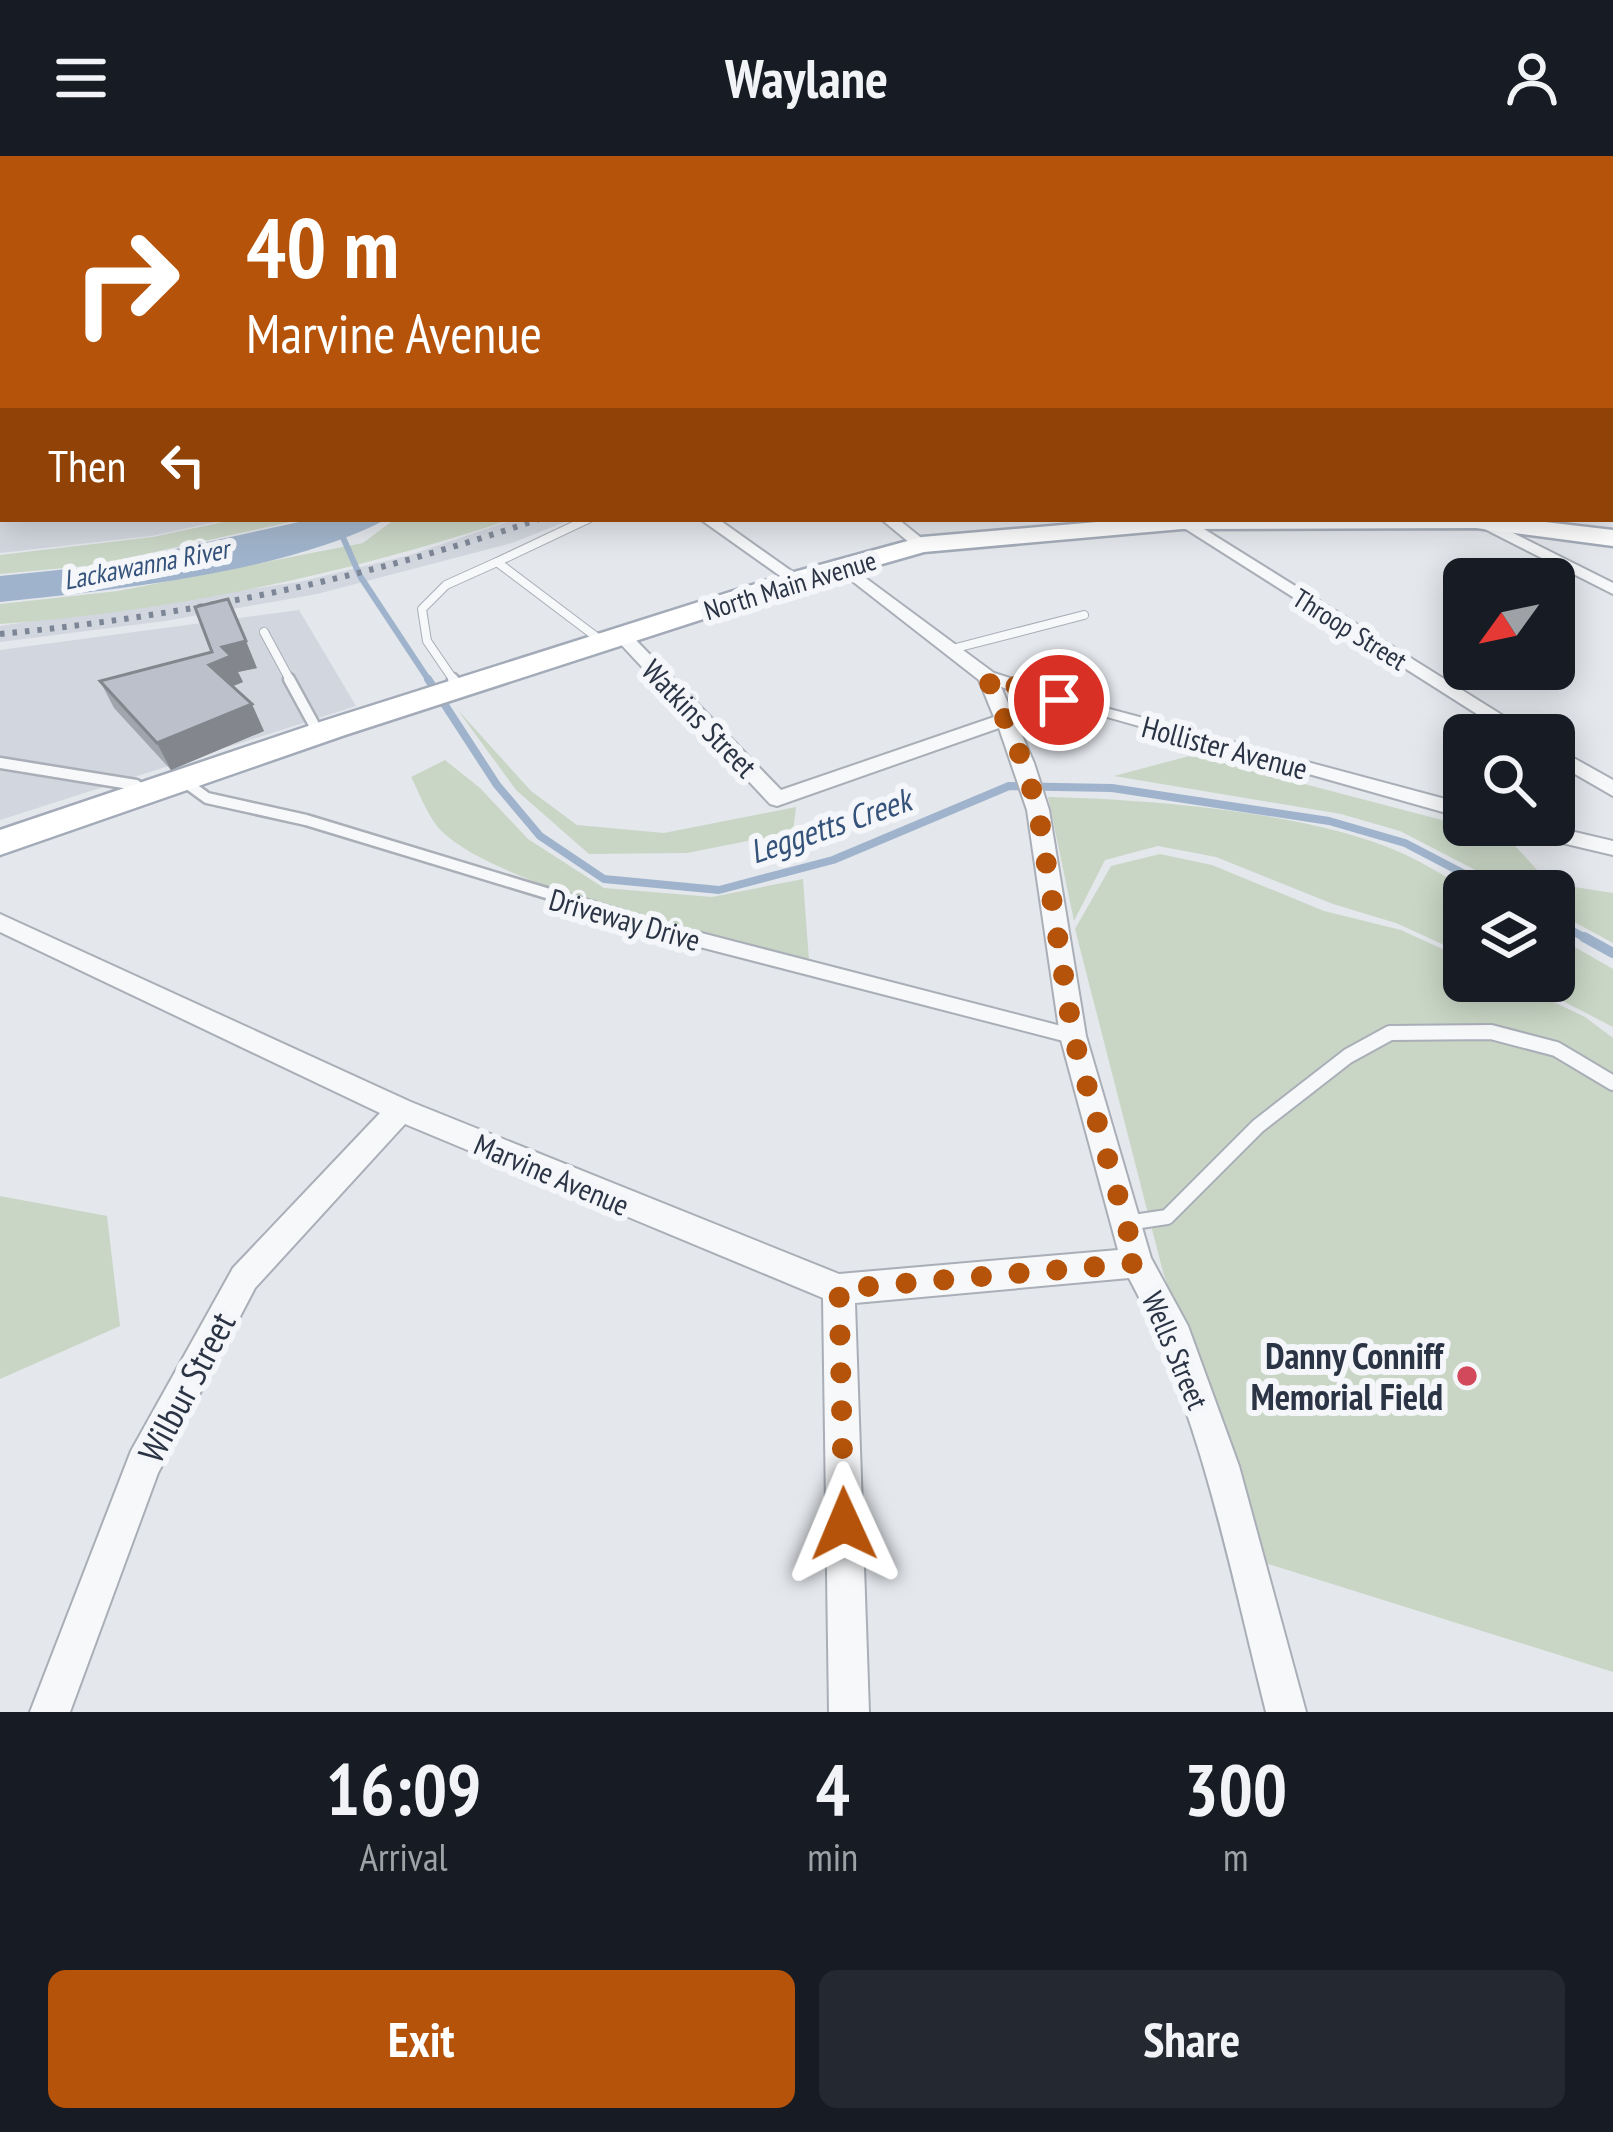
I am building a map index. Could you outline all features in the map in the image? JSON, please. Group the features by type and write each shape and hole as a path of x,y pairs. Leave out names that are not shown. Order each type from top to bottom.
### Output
{"main road":[{"name":"North Main Avenue","path":"0,843 395,709 844,566 922,545 1159,522"},
{"name":"North Main Avenue","path":"1489,522 1613,538"}],"street":[{"path":"712,522 796,580"},
{"path":"894,522 922,545"},
{"name":"Throop Street","path":"1183,522 1491,714"},
{"path":"1478,522 1613,589"},
{"path":"844,566 987,677"},
{"name":"Watkins Street","path":"614,640 778,799 1004,720"},
{"name":"Wells Street","path":"987,677 1038,810 1073,1036 1125,1223 1137,1263 1172,1326 1221,1466 1286,1712"},
{"name":"Hollister Avenue","path":"987,677 1443,805"},
{"path":"1575,766 1613,789"},
{"path":"1575,839 1613,848"},
{"name":"Marvine Avenue","path":"0,922 400,1110 839,1289 1137,1263"},
{"name":"Wilbur Street","path":"50,1712 144,1464 244,1278 400,1110"},
{"path":"839,1289 849,1712"}],"lane":[{"path":"457,690 425,646 421,610 430,592 582,522"},
{"path":"497,562 614,640"},
{"path":"952,650 1084,615"},
{"path":"264,632 319,734"},
{"path":"0,763 136,785 146,795"},
{"name":"Driveway Drive","path":"185,782 207,798 306,820 692,938 1073,1036"},
{"path":"1125,1223 1167,1217 1301,1090 1390,1034 1492,1032 1556,1049 1613,1083"}],"shaded area":[{"path":"0,522 215,522 151,536 0,553"},
{"path":"507,522 564,522 512,543 317,594 165,621 0,642 0,626 299,582 410,555"},
{"path":"299,610 356,706 0,820 0,650"}],"green space":[{"path":"223,522 290,522 96,565 0,574 0,555 153,537"},
{"path":"391,522 503,522 387,557 195,600 0,624 0,604 118,591 363,543"},
{"path":"457,709 531,791 577,825 664,833 796,807 793,832 687,853 589,854 516,790"},
{"path":"1193,755 1443,820 1443,846 1515,846 1537,870 1475,870 1400,831 1341,814 1114,776"},
{"path":"445,760 480,788 528,839 604,888 712,897 803,879 809,961 555,889 464,848 437,826 411,777"},
{"path":"1048,797 1273,817 1360,838 1443,875 1443,944 1216,857 1158,846 1105,860 1074,921"},
{"path":"1160,854 1212,865 1324,911 1401,930 1443,949 1443,1002 1554,1002 1613,1038 1613,1672 1262,1562 1163,1272 1075,929 1111,866"},
{"path":"1575,887 1613,893 1613,943 1575,922"},
{"path":"1575,947 1613,969 1613,1027 1565,1002 1575,1002"},
{"path":"0,1196 107,1216 120,1326 0,1379"}],"water":[{"name":"Lackawanna River","path":"299,522 380,522 300,553 199,576 0,602 0,576 97,566"}],"building":[{"path":"228,599 246,641 222,647 231,656 209,665 252,704 157,743 100,681 212,652 195,607"}],"waterway":[{"name":"Leggetts Creek","path":"341,533 360,576 430,682"},
{"name":"Leggetts Creek","path":"428,679 497,785 540,836 604,879 719,890 833,860 1009,786 1112,788 1329,821 1405,843 1457,870"},
{"name":"Leggetts Creek","path":"1575,932 1589,940"},
{"name":"Leggetts Creek","path":"1584,937 1613,953"}],"railway":[{"path":"0,634 138,617 273,593 407,560 530,522"}],"place":[{"name":"Danny Conniff Memorial Field","path":"1467,1376"}],"route":[{"path":"844,1524 839,1289 1137,1263 1073,1036 1038,810 987,677 1059,700"}]}
